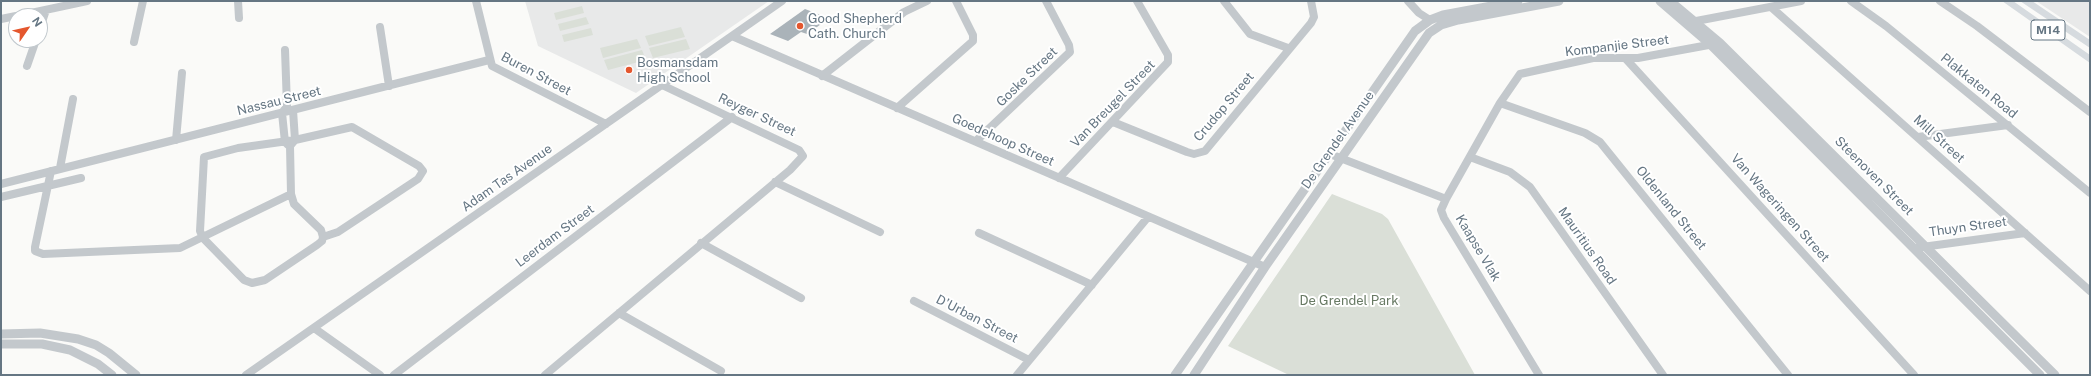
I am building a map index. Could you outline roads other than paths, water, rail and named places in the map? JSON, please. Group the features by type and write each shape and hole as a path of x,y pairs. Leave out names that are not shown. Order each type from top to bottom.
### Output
{"main road":[{"name":"M14","path":"2007,1 2090,60"},
{"name":"M14","path":"2025,1 2090,45"}],"street":[{"path":"48,10 87,1"},
{"path":"134,42 143,1"},
{"path":"238,1 239,18"},
{"name":"Buren Street","path":"476,1 489,60 494,68 606,124"},
{"name":"Adam Tas Avenue","path":"246,375 782,1"},
{"path":"822,76 904,12 927,1"},
{"path":"897,108 973,41 973,35 956,1"},
{"name":"Goske Street","path":"976,142 1070,52 1069,45 1046,1"},
{"name":"Van Breugel Street","path":"1059,178 1166,65 1169,59 1136,1"},
{"path":"1224,1 1250,34 1288,48"},
{"name":"Crudop Street","path":"1113,122 1187,152 1194,154 1205,151 1288,48 1313,20 1314,17 1311,1"},
{"path":"1408,1 1419,13 1430,20 1451,22"},
{"name":"De Grendel Avenue","path":"1175,375 1330,154 1405,43 1415,31 1430,20 1452,13 1518,1"},
{"name":"De Grendel Avenue","path":"1194,375 1265,267 1429,33 1451,22 1559,1"},
{"name":"Steenoven Street","path":"1660,1 1690,22 1715,43 1926,246 2055,375"},
{"name":"Steenoven Street","path":"1670,1 1690,22"},
{"path":"1690,22 1801,1"},
{"name":"Plakkaten Road","path":"1851,1 1886,26 2090,193"},
{"path":"1940,1 1977,26 2090,112"},
{"name":"Mill Street","path":"1771,7 1918,136 2090,291"},
{"path":"1429,33 1433,26 1430,20"},
{"path":"380,28 389,86"},
{"name":"Goedehoop Street","path":"732,36 1265,267"},
{"name":"Steenoven Street","path":"1715,43 2040,375"},
{"name":"Kompanjie Street","path":"1446,199 1500,103 1517,76 1523,72 1593,58 1638,58 1715,43"},
{"path":"27,66 33,48"},
{"name":"Nassau Street","path":"285,50 287,110"},
{"name":"Van Wageringen Street","path":"1626,59 1914,375"},
{"name":"Nassau Street","path":"1,184 176,140 287,110 389,86 489,60"},
{"path":"176,140 182,73"},
{"name":"Reyger Street","path":"545,375 701,243 800,162 802,153 662,85"},
{"path":"60,168 73,99"},
{"name":"Oldenland Street","path":"1500,103 1585,133 1600,142 1788,375"},
{"path":"287,110 290,143 291,194 294,204 321,230 324,237"},
{"path":"287,110 290,143"},
{"name":"Leerdam Street","path":"394,375 732,118"},
{"path":"1918,136 2008,125"},
{"path":"352,127 419,166 423,171 418,178 349,225 338,232 324,237 318,245 265,280 255,283 244,280 203,238 200,231 204,157 238,148 290,143 352,127"},
{"path":"1330,154 1446,199"},
{"name":"Mauritius Road","path":"1470,157 1510,172 1530,187 1663,375"},
{"path":"51,171 35,247 38,253 175,249 203,238 291,194"},
{"path":"1,197 81,178"},
{"path":"775,182 880,232"},
{"name":"Kaapse Vlak","path":"1446,199 1441,210 1444,218 1539,375"},
{"path":"1017,375 1148,217"},
{"path":"979,233 1092,285"},
{"name":"Thuyn Street","path":"1915,248 2025,233"},
{"path":"701,243 801,298"},
{"name":"D'Urban Street","path":"914,300 1029,360"},
{"path":"618,313 721,371"},
{"path":"314,328 380,375"},
{"path":"1,334 40,333 78,339 96,345 109,353 136,375"},
{"path":"1,344 42,344 70,350 98,364 112,375"}],"place":[{"name":"Good Shepherd Cath. Church","path":"800,26"},
{"name":"Bosmansdam High School","path":"629,70"}],"park label":[{"name":"De Grendel Park","path":"1349,301"}]}
